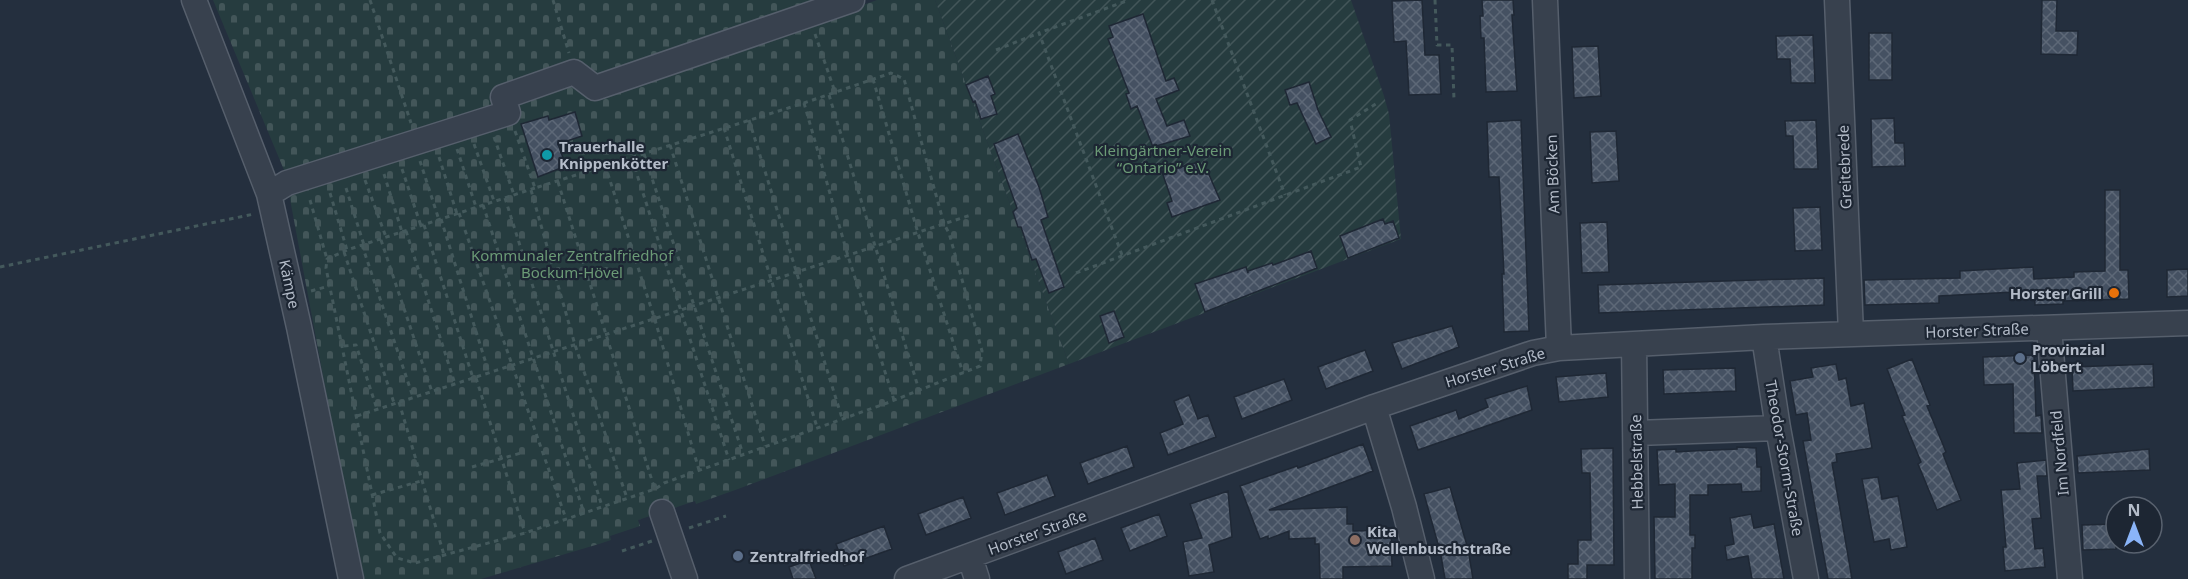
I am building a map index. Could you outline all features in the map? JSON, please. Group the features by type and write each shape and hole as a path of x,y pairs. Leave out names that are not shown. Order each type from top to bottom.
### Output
{"street":[{"name":"Kämpe","path":"194,0 272,202 351,579"},
{"path":"272,202 292,173 419,152 508,113 502,97 574,72 595,88 852,0"},
{"name":"Am Böcken","path":"1545,0 1558,348"},
{"name":"Greitebrede","path":"1837,0 1851,334"},
{"name":"Horster Straße","path":"907,579 973,568 1374,407 1505,362 1558,348 1764,337 2188,323"},
{"name":"Im Nordfeld","path":"2049,328 2070,579"},
{"name":"Theodor-Storm-Straße","path":"1764,337 1806,579"},
{"name":"Hebbelstraße","path":"1634,344 1637,579"},
{"path":"1374,407 1404,507 1422,579"},
{"path":"1636,433 1778,428"},
{"path":"658,501 686,579"}],"path":[{"path":"370,0 489,374"},
{"path":"553,0 574,72"},
{"path":"996,50 1130,0"},
{"path":"1212,0 1285,195"},
{"path":"1435,0 1437,45 1452,45 1454,100"},
{"path":"809,14 835,92"},
{"path":"1039,33 1122,255"},
{"path":"327,259 494,201 829,95 891,73 904,79 982,351 980,366 894,400 664,483 658,501"},
{"path":"873,79 918,233 963,373"},
{"path":"829,95 919,390"},
{"path":"1076,273 1361,167 1350,120 1379,102"},
{"path":"804,103 848,256 894,400"},
{"path":"508,113 535,188"},
{"path":"749,120 842,418"},
{"path":"724,128 817,428"},
{"path":"493,136 514,195"},
{"path":"474,144 494,201"},
{"path":"670,145 765,446"},
{"path":"457,148 476,207"},
{"path":"644,154 742,454"},
{"path":"439,157 566,519"},
{"path":"632,158 729,460"},
{"path":"605,165 655,320 699,470"},
{"path":"402,169 475,378 525,533"},
{"path":"384,174 454,384"},
{"path":"365,180 386,237"},
{"path":"558,181 658,501"},
{"path":"346,188 413,398"},
{"path":"531,190 575,345 627,498"},
{"path":"330,193 394,403"},
{"path":"506,198 602,506"},
{"path":"310,200 327,259 326,268 380,533 397,558 416,562 444,555 525,533 627,498 658,501"},
{"path":"0,267 272,202"},
{"path":"483,205 584,513"},
{"path":"357,416 972,215"},
{"path":"380,239 432,392"},
{"path":"343,346 356,345 376,409"},
{"path":"399,402 444,555"},
{"path":"472,467 521,453"},
{"path":"372,495 421,481"}],"green space":[{"name":"Kommunaler Zentralfriedhof Bockum-Hövel","path":"213,0 817,0 823,19 877,0 935,0 1069,364 738,489 696,504 695,501 638,520 640,526 610,536 611,540 599,544 481,579 361,579 287,183 289,182"},
{"name":"Kleingärtner-Verein “Ontario” e.V.","path":"935,0 1351,0 1389,114 1401,239 1069,364"}],"building":[{"path":"1422,0 1425,55 1439,55 1441,94 1409,95 1406,41 1394,42 1392,1"},
{"path":"1482,0 1513,0 1517,91 1486,92 1484,38 1481,38 1480,16 1483,16"},
{"path":"2042,0 2057,0 2056,31 2078,31 2077,55 2041,54"},
{"path":"1143,14 1166,81 1174,78 1179,90 1156,99 1167,126 1184,120 1190,136 1153,147 1137,106 1131,109 1126,94 1129,93 1108,39 1113,37 1109,26"},
{"path":"1869,33 1892,33 1892,80 1869,80"},
{"path":"1813,35 1815,83 1791,83 1790,59 1777,59 1776,36"},
{"path":"1598,46 1601,96 1574,98 1572,47"},
{"path":"988,76 995,94 991,96 997,114 981,119 966,85"},
{"path":"1309,82 1318,110 1331,137 1316,144 1297,103 1290,105 1285,90"},
{"name":"Trauerhalle Knippenkötter","path":"575,112 582,136 558,144 566,166 538,177 521,124 548,116 549,120"},
{"path":"1894,118 1895,143 1904,143 1905,166 1872,167 1871,119"},
{"path":"1521,120 1529,331 1504,332 1502,274 1504,274 1499,177 1489,177 1487,122"},
{"path":"1816,120 1818,169 1794,169 1793,136 1786,136 1785,121"},
{"path":"1616,131 1619,181 1592,183 1590,132"},
{"path":"1018,134 1039,187 1048,217 1041,220 1064,287 1049,293 1036,259 1032,260 1021,227 1018,227 1013,212 1017,208 994,144"},
{"path":"1199,162 1203,172 1207,170 1220,200 1172,217 1167,203 1172,201 1162,172"},
{"path":"2105,190 2120,190 2120,270 2128,270 2129,299 2063,301 2063,304 2035,305 2034,291 1939,296 1939,303 1865,305 1864,280 1960,278 1960,271 2033,267 2034,279 2074,277 2074,272 2105,271"},
{"path":"1820,207 1822,250 1795,251 1793,208"},
{"path":"1383,219 1385,224 1393,221 1399,238 1348,258 1340,236"},
{"path":"1607,222 1609,272 1582,273 1580,223"},
{"path":"1311,251 1317,268 1205,312 1195,284 1246,267 1248,273 1248,271 1272,263 1273,265"},
{"path":"2188,269 2188,296 2167,297 2167,270"},
{"path":"1824,278 1824,305 1599,313 1598,285"},
{"path":"1114,311 1124,337 1109,343 1100,316"},
{"path":"1452,326 1459,347 1402,369 1392,343"},
{"path":"1365,350 1373,371 1326,389 1318,367"},
{"path":"2034,355 2036,416 2041,415 2042,433 2014,433 2013,384 1984,385 1983,357"},
{"path":"1912,359 1930,405 1927,406 1946,452 1943,454 1961,500 1937,510 1918,464 1921,462 1902,416 1905,415 1887,369"},
{"path":"1836,364 1839,380 1846,378 1851,406 1864,403 1872,448 1836,454 1837,462 1832,463 1852,579 1828,579 1803,441 1811,440 1807,413 1796,415 1790,381 1813,377 1811,368"},
{"path":"2153,364 2154,387 2073,391 2072,367"},
{"path":"1735,368 1736,391 1664,394 1663,370"},
{"path":"1606,373 1608,397 1559,402 1556,377"},
{"path":"1284,379 1292,400 1242,419 1234,397"},
{"path":"1527,386 1532,410 1418,450 1410,426 1456,410 1459,419 1488,407 1485,399"},
{"path":"1189,395 1198,419 1208,415 1216,437 1168,455 1160,433 1183,424 1174,401"},
{"path":"1363,444 1373,471 1269,510 1347,507 1347,524 1353,524 1353,531 1391,530 1392,566 1343,567 1343,579 1320,579 1319,544 1315,544 1315,538 1289,539 1289,531 1268,539 1268,536 1260,539 1240,486"},
{"path":"1127,446 1134,467 1088,484 1080,463"},
{"path":"1737,447 1756,448 1757,467 1761,467 1761,491 1742,492 1741,484 1708,485 1708,495 1690,495 1690,535 1695,535 1695,548 1692,548 1692,579 1655,579 1654,517 1675,517 1675,484 1659,485 1657,450 1676,449 1676,452 1737,449"},
{"path":"1613,448 1614,565 1587,565 1587,579 1568,579 1568,564 1578,564 1578,540 1591,540 1590,473 1582,473 1581,449"},
{"path":"2149,449 2150,470 2078,473 2077,456"},
{"path":"2046,460 2047,476 2037,476 2041,518 2032,519 2035,549 2043,548 2045,567 2005,571 2003,547 2006,547 2001,490 2020,489 2017,463"},
{"path":"1047,475 1055,496 1005,515 997,493"},
{"path":"1878,477 1882,499 1898,496 1907,547 1891,550 1889,539 1874,542 1862,479"},
{"path":"1450,487 1468,549 1473,579 1445,579 1439,544 1424,494"},
{"path":"1228,491 1232,537 1209,545 1214,572 1189,576 1183,542 1202,538 1190,504"},
{"path":"963,497 971,518 926,535 918,514"},
{"path":"1159,514 1167,536 1130,551 1121,528"},
{"path":"1751,514 1754,528 1774,524 1784,579 1752,579 1748,556 1727,560 1725,546 1734,544 1730,518"},
{"path":"2104,524 2104,549 2083,550 2082,525"},
{"path":"884,526 892,549 844,566 836,544"},
{"path":"1095,538 1103,560 1066,574 1058,552"},
{"path":"809,560 816,579 793,579 789,567"}],"place":[{"name":"Trauerhalle Knippenkötter","path":"547,155"},
{"name":"Horster Grill","path":"2114,293"},
{"name":"Provinzial Löbert","path":"2020,358"},
{"name":"Kita Wellenbuschstraße","path":"1355,540"},
{"name":"Zentralfriedhof","path":"738,556"}]}
